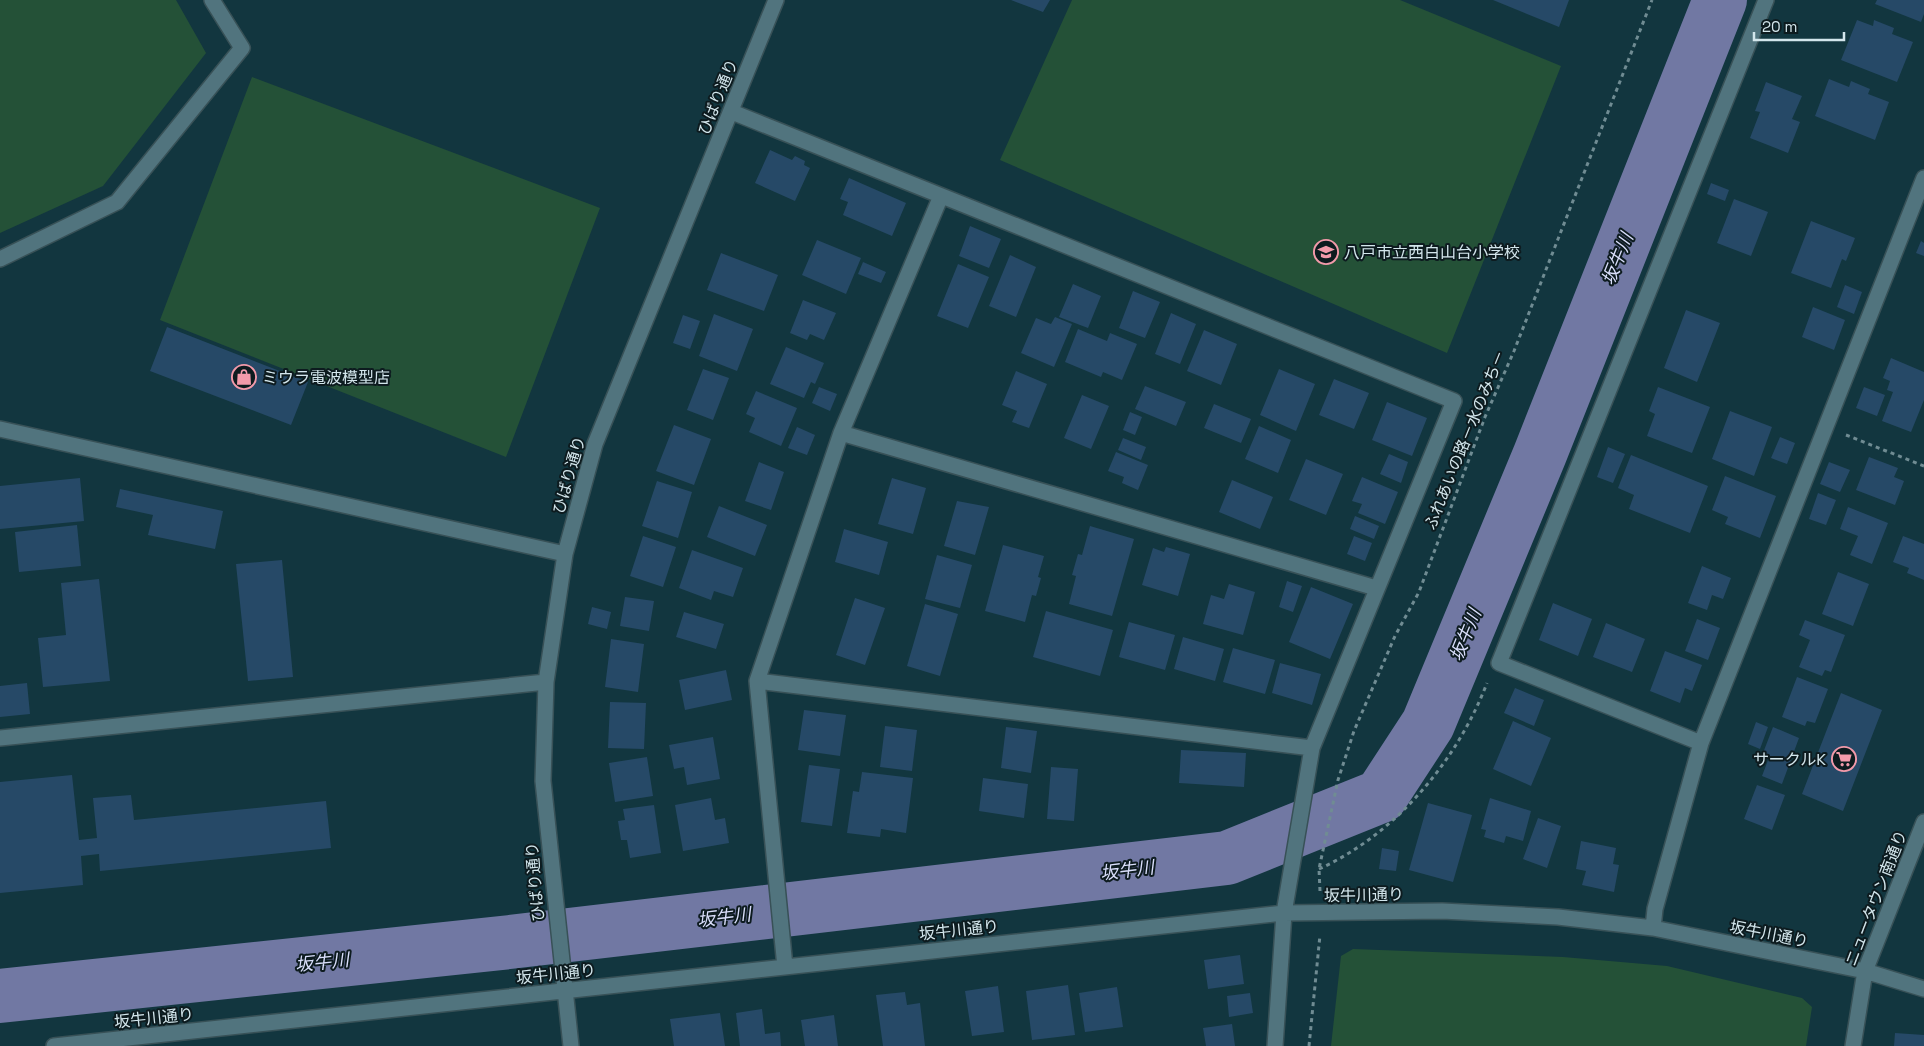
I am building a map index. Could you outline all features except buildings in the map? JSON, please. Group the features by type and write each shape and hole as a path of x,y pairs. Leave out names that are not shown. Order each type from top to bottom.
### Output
{"street":[{"path":"0,259 117,202 242,48 212,0"},
{"name":"ひばり通り","path":"571,1046 561,966 543,781 546,682 565,554 595,444 732,112 776,0"},
{"path":"1700,743 1499,663 1766,0"},
{"path":"732,112 1454,401 1312,748 1284,913 1275,1046"},
{"path":"1653,928 1655,909 1700,743 1924,178"},
{"path":"785,967 774,872 757,681 841,433 941,196"},
{"path":"0,430 565,554"},
{"path":"841,433 1376,588"},
{"path":"757,681 1312,748"},
{"path":"0,738 546,682"},
{"name":"ニュータウン南通り","path":"1853,1046 1865,971 1924,822"},
{"name":"坂牛川通り","path":"54,1046 1284,913 1442,911 1558,917 1653,928 1865,971 1924,989"}],"path":[{"name":"ふれあいの路－水のみち－","path":"1320,891 1319,869 1338,780 1354,731 1395,636 1419,592 1486,417 1518,342 1652,0"},
{"path":"1826,426 1924,466"},
{"path":"1319,869 1336,861 1381,829 1435,775 1471,721 1489,677 1499,663"},
{"path":"1309,1046 1320,932"}],"green space":[{"path":"0,0 176,0 206,53 103,186 0,233"},
{"name":"八戸市立西白山台小学校","path":"1072,0 1400,0 1561,66 1447,353 1000,160"},
{"path":"252,77 600,208 506,457 160,320"},
{"path":"1353,949 1563,957 1667,966 1802,998 1812,1007 1806,1046 1331,1046 1341,956"}],"waterway":[{"name":"坂牛川","path":"0,996 510,942 1227,858 1381,796 1428,724 1540,454 1720,0"}],"place":[{"name":"八戸市立西白山台小学校","path":"1326,252"},
{"name":"ミウラ電波模型店","path":"244,377"},
{"name":"サークルK","path":"1844,759"}]}
